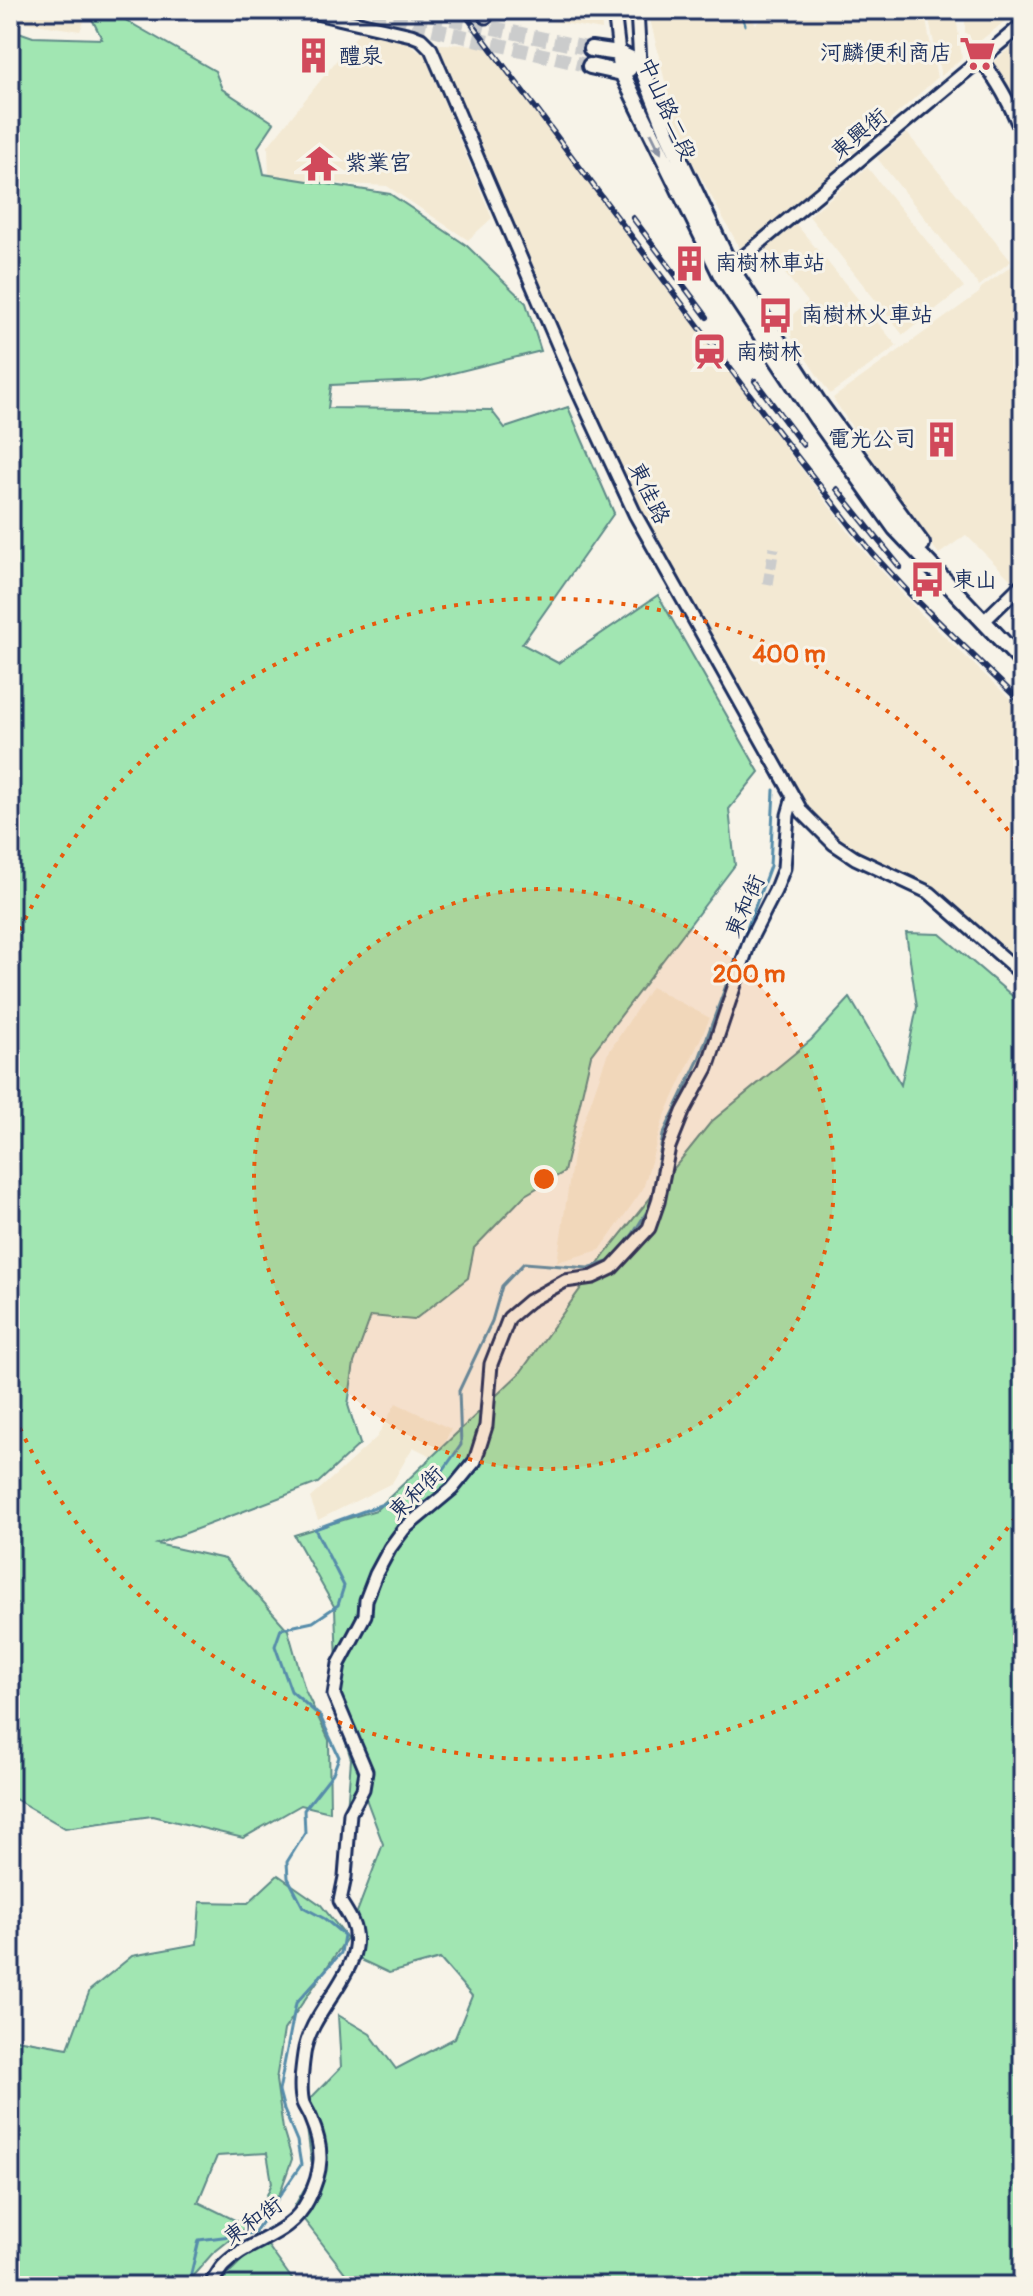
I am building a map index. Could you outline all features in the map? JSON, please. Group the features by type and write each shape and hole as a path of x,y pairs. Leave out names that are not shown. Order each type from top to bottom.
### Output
{"main road":[{"path":"591,49 619,53"},
{"name":"中山路二段","path":"619,53 640,63 726,271"},
{"name":"中山路二段","path":"619,53 622,73 726,271 895,510 983,622 1023,663"},
{"path":"590,66 622,73 640,63"}],"street":[{"name":"東佳路","path":"303,10 421,39 431,49 576,387 635,514 802,812 834,844 855,858 930,893 1023,975"},
{"path":"614,10 619,53"},
{"path":"637,10 640,63"},
{"name":"東興街","path":"726,271 1023,24"},
{"path":"980,59 1009,101 1023,136"},
{"path":"983,622 1023,583"},
{"name":"東和街","path":"209,2286 224,2265 275,2236 296,2218 307,2203 322,2160 311,2118 302,2102 304,2053 319,2013 350,1968 355,1951 353,1924 340,1901 350,1813 363,1789 366,1771 334,1695 339,1664 365,1615 366,1600 390,1548 404,1529 452,1489 475,1461 486,1426 491,1364 509,1318 529,1301 565,1281 593,1277 612,1268 649,1228 658,1202 669,1147 683,1112 707,1068 750,940 784,868 788,815 793,797"}],"shaded area":[{"path":"10,10 82,10 87,14 80,31 10,20"},
{"path":"491,10 601,10 602,30"},
{"path":"657,10 745,10 756,24 773,10 924,10 937,78 742,252 678,136 649,15"},
{"path":"927,10 955,10 962,58 941,76"},
{"path":"965,10 1019,10 975,45 965,32"},
{"path":"360,31 402,39 424,54 492,218 468,240 387,186 269,180 268,146"},
{"path":"1023,37 1023,116 993,62"},
{"path":"438,44 485,45 859,546 921,614 1023,711 1023,966 935,887 858,851 836,835 806,805 644,516 581,383"},
{"path":"907,133 1011,261 979,286 877,158"},
{"path":"867,167 964,287 903,335 809,216"},
{"path":"796,224 897,346 830,394 782,323 808,302 765,249"},
{"name":"電光公司","path":"1023,258 1023,574 1015,584 966,535 939,554 905,509 833,398"},
{"path":"651,987 710,1018 663,1120 643,1189 600,1250 557,1262 574,1150 607,1055"},
{"path":"396,1403 451,1429 437,1459 413,1447 392,1483 318,1520 310,1498 377,1437"}],"green space":[{"path":"84,10 113,10 215,71 222,89 274,123 258,147 264,174 390,194 466,245 526,303 541,351 421,381 331,385 328,408 491,410 505,428 568,407 614,513 522,644 558,663 658,595 759,772 729,809 735,865 591,1055 564,1172 525,1195 474,1248 468,1278 414,1320 371,1316 354,1363 348,1405 360,1444 318,1483 157,1544 225,1559 288,1630 305,1690 329,1740 330,1812 301,1805 243,1838 152,1816 65,1828 10,1796 10,29 33,37 102,39 89,13"},
{"path":"906,933 940,934 1023,1005 1023,2286 349,2286 352,2282 294,2207 313,2174 304,2105 341,2067 338,2015 370,2034 396,2069 455,2038 472,1996 440,1959 389,1973 357,1958 356,1915 383,1844 365,1796 347,1810 351,1759 332,1698 337,1664 335,1608 294,1535 376,1510 520,1373 606,1253 711,1122 811,1040 850,998 901,1085 917,1007"},
{"path":"278,1875 321,1905 347,1938 284,2030 276,2080 283,2129 292,2159 280,2193 259,2214 272,2183 267,2153 217,2156 198,2202 247,2226 212,2254 184,2286 10,2286 10,2038 68,2048 90,1990 132,1956 197,1944 200,1902 248,1903"},
{"path":"263,2239 297,2286 216,2286"}],"waterway":[{"path":"740,10 745,25"},
{"path":"183,2286 189,2282 199,2240 254,2233 301,2165 297,2141 279,2091 296,2003 341,1953 344,1935 325,1919 303,1907 288,1878 287,1862 305,1833 304,1810 333,1773 339,1757 320,1716 291,1691 275,1646 281,1629 313,1622 338,1605 344,1586 315,1529 432,1486 461,1445 459,1391 492,1321 502,1286 524,1263 588,1268 611,1261 633,1234 651,1205 663,1135 699,1059 770,866 774,790"}],"tunnel":[{"path":"351,10 590,66"},
{"path":"410,10 591,49"},
{"path":"768,584 774,548"}],"railway":[{"path":"462,10 872,553 1023,704"},
{"path":"633,218 707,317"},
{"path":"755,381 803,445"},
{"path":"837,489 900,567"}],"place":[{"name":"河麟便利商店","path":"978,53"},
{"name":"醴泉","path":"313,56"},
{"name":"紫業宮","path":"319,163"},
{"name":"南樹林車站","path":"689,263"},
{"name":"南樹林火車站","path":"775,315"},
{"name":"南樹林","path":"710,352"},
{"name":"電光公司","path":"942,439"},
{"name":"東山","path":"927,580"}]}
